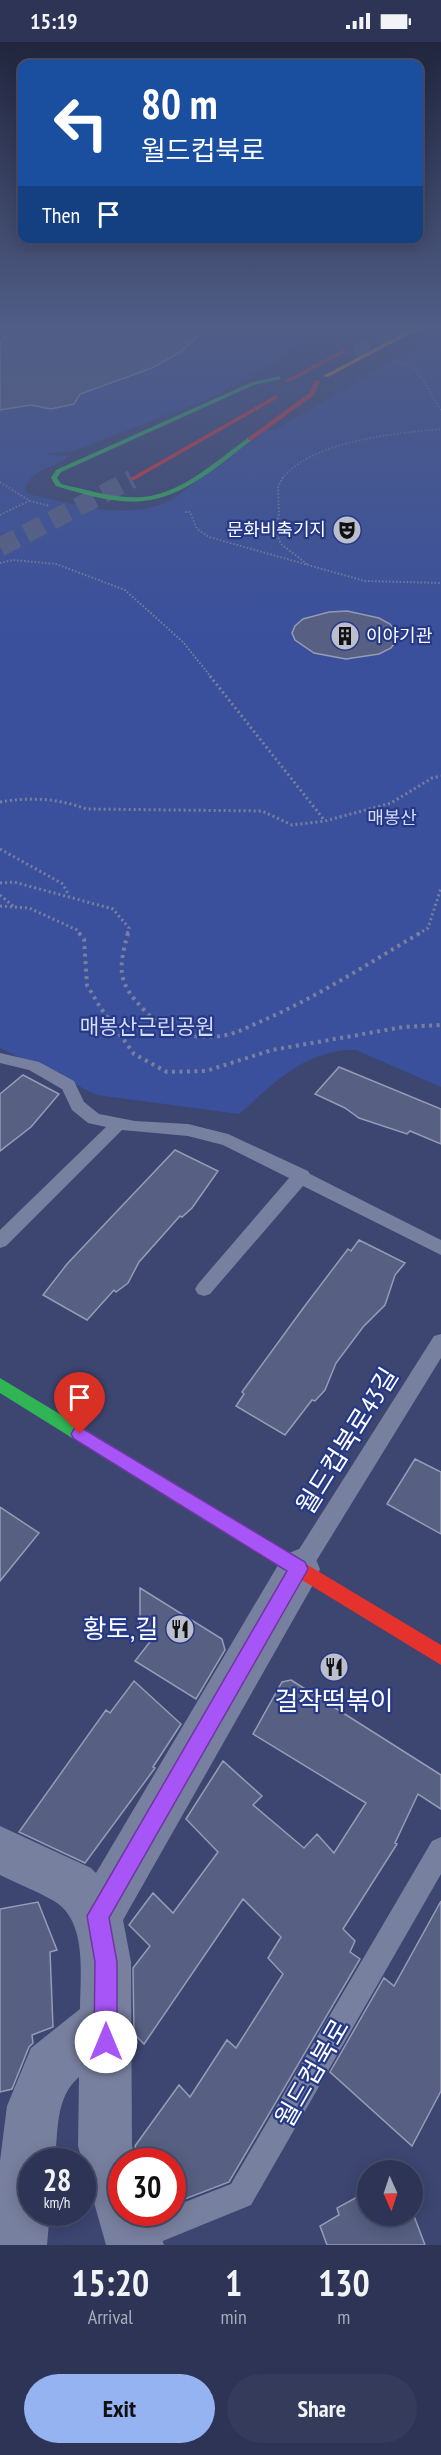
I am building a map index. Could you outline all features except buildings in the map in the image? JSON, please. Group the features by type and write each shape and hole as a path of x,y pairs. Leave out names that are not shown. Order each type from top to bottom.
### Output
{"main road":[{"path":"157,427 58,471 54,478 58,485 122,501 141,502 168,496 266,427"},
{"path":"140,458 202,427"},
{"path":"132,478 225,427"},
{"path":"0,1385 441,1656"}],"street":[{"path":"98,1916 299,1569"},
{"path":"0,1850 74,1885 98,1916 106,1962 105,2146 108,2156"},
{"path":"18,2245 34,2106 50,2067 106,2021"}],"lane":[{"path":"0,1058 34,1066 68,1084 78,1107 94,1119 119,1124 188,1130 228,1140 302,1175 441,1248"},
{"path":"0,1241 119,1124"},
{"path":"204,1289 302,1175"},
{"name":"월드컵북로43길","path":"299,1569 441,1342"},
{"name":"월드컵북로","path":"186,2209 241,2195 441,1850"}],"path":[{"path":"310,566 281,544 275,530 282,506 278,492 279,481 289,470 335,447 362,440 441,429"},
{"path":"0,482 30,501 52,506"},
{"path":"0,515 30,501"},
{"path":"181,513 190,512 197,529 209,537 232,546 336,575 365,580 441,583"},
{"path":"0,563 13,560 56,564 125,590 183,642 325,821"},
{"path":"0,802 11,799 71,802 86,809 261,811 292,825 325,821 391,803 432,778 441,776"},
{"path":"0,849 63,884 69,897"},
{"path":"0,882 14,882 113,909 124,919 129,928 118,971 124,987 148,1014 167,1029 185,1036 224,1036 289,1010 428,928 441,888"},
{"path":"0,895 14,906"},
{"path":"0,906 29,908 77,930 84,939 87,985 100,1007 134,1054 167,1072 206,1071 272,1050 403,1027 441,1025"}],"green space":[{"path":"0,427 136,427 73,451 43,454 68,456 39,472 29,481 25,489 28,494 82,506 119,511 138,510 173,499 267,429 275,430 280,427 441,427 441,1087 356,1050 338,1051 322,1055 292,1070 239,1114 97,1095 0,1048"}],"tunnel":[{"path":"0,547 132,479"}],"traffic: fast":[{"path":"157,427 58,471 54,478 58,485 93,494 143,499 181,488 250,439"},
{"path":"0,1385 221,1521"}],"traffic: jam":[{"path":"132,479 224,427"},
{"path":"250,439 267,427"},
{"path":"221,1521 441,1656"}],"place":[{"name":"문화비축기지","path":"347,530"},
{"name":"이야기관","path":"345,636"},
{"name":"황토,길","path":"180,1629"},
{"name":"걸작떡볶이","path":"334,1667"}],"route":[{"path":"80,1434 299,1569 98,1916 106,1962 106,2042"}],"park label":[{"name":"매봉산","path":"392,818"},
{"name":"매봉산근린공원","path":"147,1027"}]}
